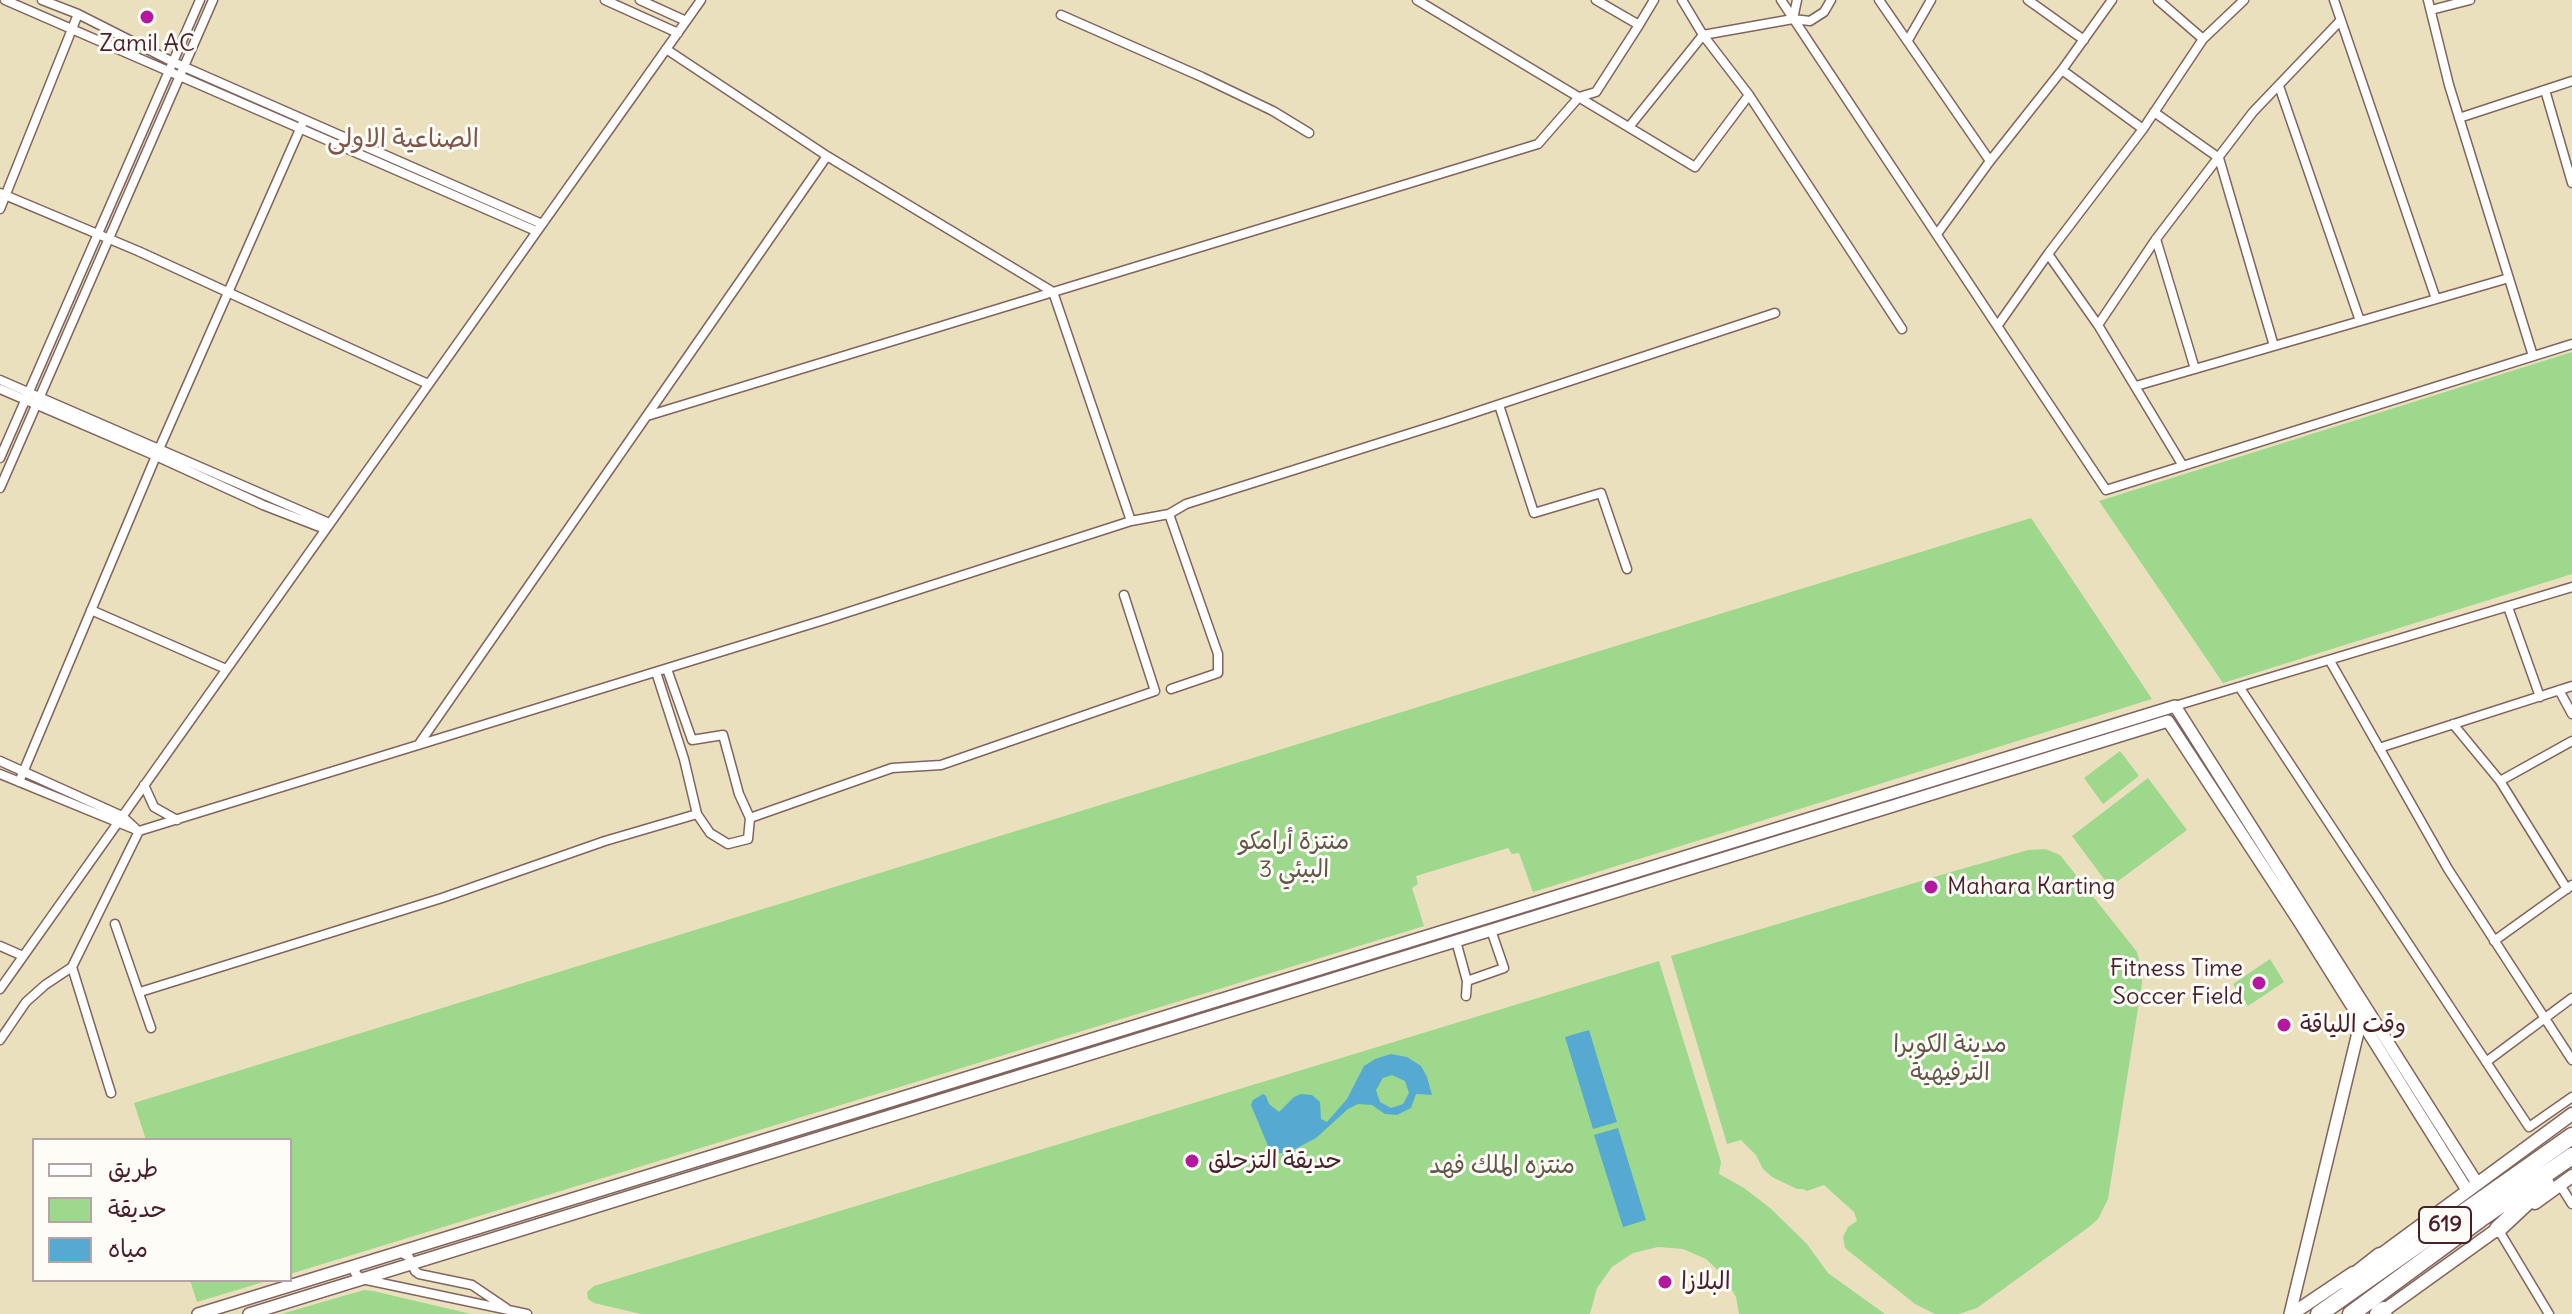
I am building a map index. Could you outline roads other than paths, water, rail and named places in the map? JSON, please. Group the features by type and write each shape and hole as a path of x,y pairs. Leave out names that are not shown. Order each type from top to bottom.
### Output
{"highway":[{"name":"619","path":"2319,1314 2572,1136"},
{"name":"619","path":"2351,1314 2480,1219 2572,1159"},
{"path":"2498,1229 2572,1159"},
{"path":"2308,1314 2380,1256"}],"main road":[{"path":"2291,1314 2380,1256 2572,1114"},
{"path":"2380,1313 2572,1176"}],"street":[{"path":"5,0 182,71 539,227"},
{"path":"42,0 78,14 172,67"},
{"path":"0,458 200,0"},
{"path":"0,488 213,0"},
{"path":"640,0 686,21"},
{"path":"0,989 701,0"},
{"path":"1417,0 1695,167 1749,95"},
{"path":"1596,0 1639,25"},
{"path":"647,416 1538,144 1579,97 1596,92 1654,0"},
{"path":"1682,0 1703,35 1749,95 1902,329"},
{"path":"1781,0 2106,490 2572,344"},
{"path":"1793,19 1797,0"},
{"path":"1629,127 1703,35 1793,19 1810,21 1824,12 1831,0"},
{"path":"1879,0 1990,161"},
{"path":"1908,40 1931,0"},
{"path":"2028,0 2084,40"},
{"path":"1937,234 2112,0"},
{"path":"2158,0 2203,39"},
{"path":"1998,325 2143,129 2203,39 2243,0"},
{"path":"2334,0 2436,299"},
{"path":"2428,0 2459,118 2533,356"},
{"path":"2431,10 2470,0"},
{"path":"608,1 678,33"},
{"path":"0,209 3,194 78,14"},
{"path":"1061,15 1230,90 1309,133"},
{"path":"2098,325 2156,239 2253,112 2340,21"},
{"path":"666,49 827,156 1053,292 1131,521"},
{"path":"2062,70 2143,129"},
{"path":"2459,118 2572,81"},
{"path":"2279,86 2360,321"},
{"path":"2545,90 2572,183"},
{"path":"2154,112 2219,158 2274,346"},
{"path":"19,782 302,124"},
{"path":"419,745 827,156"},
{"path":"3,194 138,251 428,384"},
{"path":"2156,239 2195,369"},
{"path":"2048,254 2098,325 2183,466"},
{"path":"2136,386 2509,278"},
{"path":"0,761 24,770 139,831 667,669 1131,521 1169,514 1186,504 1775,313"},
{"path":"0,380 28,397"},
{"path":"0,389 39,401 159,453 263,505 327,526"},
{"path":"1499,405 1534,513 1601,493 1627,569"},
{"path":"1169,514 1218,654 1218,673 1171,689"},
{"path":"249,1314 1516,923 1633,873 1772,829 2572,587"},
{"path":"750,818 892,768 941,765 1155,691 1124,595"},
{"path":"2508,607 2540,697"},
{"path":"91,610 226,669"},
{"path":"2330,661 2448,869 2572,1060"},
{"path":"656,672 684,759 697,814 710,833 728,844 748,839 750,818 739,794 723,735 692,740 667,669"},
{"path":"2379,748 2572,686"},
{"path":"2240,688 2529,1127 2572,1097"},
{"path":"2559,690 2572,714"},
{"path":"198,1314 226,1311 398,1252 1437,933 1512,911 1637,886 2168,721 2175,706"},
{"path":"2175,706 2472,1187"},
{"path":"2168,721 2363,1014 2291,1314"},
{"path":"2453,724 2500,781 2570,887 2494,941"},
{"path":"2076,736 2080,749"},
{"path":"2500,781 2572,741"},
{"path":"0,774 120,820"},
{"path":"1933,780 1937,793"},
{"path":"144,785 154,807 177,820"},
{"path":"140,992 697,814"},
{"path":"1772,829 1776,842"},
{"path":"0,1040 26,1002 72,967 139,831"},
{"path":"1633,873 1637,886"},
{"path":"1512,911 1516,923"},
{"path":"115,924 151,1028"},
{"path":"1467,981 1504,968 1491,930"},
{"path":"1437,933 1441,946"},
{"path":"1456,941 1467,981 1466,996"},
{"path":"0,946 23,956"},
{"path":"72,967 111,1093"},
{"path":"2486,1062 2572,998"},
{"path":"1217,1001 1221,1013"},
{"path":"1056,1051 1060,1064"},
{"path":"875,1106 879,1119"},
{"path":"715,1156 719,1169"},
{"path":"2560,1185 2572,1204"},
{"path":"506,1220 510,1233"},
{"path":"2498,1229 2549,1314"},
{"path":"398,1252 407,1255 419,1274 472,1285 510,1310"},
{"path":"357,1265 355,1273 362,1279 527,1314"}],"water":[{"path":"1589,1030 1617,1122 1593,1129 1565,1037"},
{"path":"1391,1054 1407,1057 1421,1066 1432,1095 1416,1094 1411,1108 1397,1115 1385,1114 1372,1105 1358,1104 1348,1109 1316,1138 1288,1153 1278,1153 1268,1146 1251,1105 1253,1100 1263,1094 1279,1112 1294,1097 1312,1095 1320,1102 1321,1119 1327,1122 1347,1099 1364,1066","holes":["1392,1075 1405,1081 1409,1093 1403,1104 1391,1108 1380,1102 1376,1090 1383,1078"]},
{"path":"1618,1128 1646,1220 1623,1227 1594,1135"}],"place":[{"name":"Zamil AC","path":"147,17"},
{"name":"Mahara Karting","path":"1931,887"},
{"name":"Fitness Time Soccer Field","path":"2259,983"},
{"name":"وقت اللياقة","path":"2284,1025"},
{"name":"حديقة التزحلق","path":"1192,1161"},
{"name":"البلازا","path":"1665,1282"}],"district":[{"name":"الصناعية الاولى","path":"403,140"}],"park label":[{"name":"منتزة أرامكو البيئي 3","path":"1294,856"},
{"name":"مدينة الكوبرا الترفيهية","path":"1950,1059"},
{"name":"منتزه الملك فهد","path":"1502,1166"}]}
